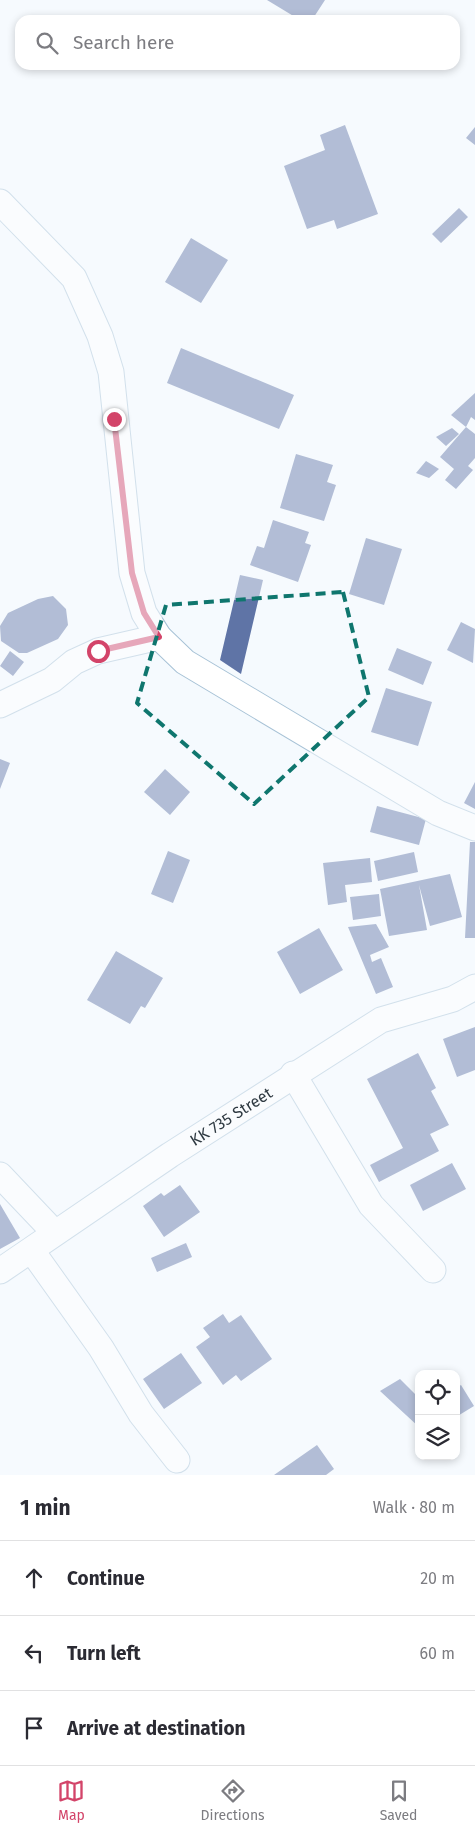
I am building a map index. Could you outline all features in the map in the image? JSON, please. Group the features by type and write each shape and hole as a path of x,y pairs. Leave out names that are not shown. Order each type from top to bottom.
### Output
{"street":[{"path":"0,202 74,278 100,336 111,372 132,573 144,613 159,637 185,662 438,813 475,828"},
{"path":"0,705 52,680 74,662 98,651 159,637"},
{"name":"KK 735 Street","path":"0,1271 32,1250 54,1232 293,1074 381,1020 453,999 475,987"},
{"path":"293,1074 372,1205 433,1270"},
{"path":"0,1174 54,1232"},
{"path":"32,1250 101,1348 141,1414 177,1460"}],"highlighted area":[{"path":"343,592 369,697 254,804 137,703 166,605"}],"building":[{"path":"267,0 325,0 315,15 292,15"},
{"path":"345,125 378,214 337,229 334,220 307,229 284,166 325,150 320,135"},
{"path":"475,127 475,145 466,138"},
{"path":"459,208 468,217 441,243 432,234"},
{"path":"191,238 228,260 201,303 165,282"},
{"path":"181,348 294,395 279,429 167,383"},
{"path":"475,393 475,420 471,417 466,427 451,415"},
{"path":"466,427 475,434 475,458 468,466 473,470 456,489 445,480 454,469 440,457"},
{"path":"452,428 459,434 446,446 436,437"},
{"path":"296,454 333,465 327,482 336,485 324,521 280,508"},
{"path":"426,461 439,469 429,478 416,473"},
{"path":"273,520 309,532 305,543 311,545 298,582 250,565 257,546 264,548"},
{"path":"366,538 402,549 384,605 349,594"},
{"path":"240,575 263,580 241,674 220,660"},
{"path":"53,596 66,609 68,625 58,639 27,653 19,653 1,641 0,626 8,613 38,599"},
{"path":"461,622 475,629 473,663 447,650"},
{"path":"397,648 432,662 423,685 388,670"},
{"path":"10,651 24,662 13,676 0,666"},
{"path":"386,688 432,702 418,746 371,732"},
{"path":"0,759 10,763 0,789"},
{"path":"165,769 190,792 170,815 144,792"},
{"path":"475,782 475,809 464,803"},
{"path":"377,806 426,819 419,845 370,832"},
{"path":"470,842 475,842 475,938 465,938"},
{"path":"168,851 190,860 173,903 151,894"},
{"path":"414,852 418,872 378,881 374,861"},
{"path":"370,858 372,882 345,885 347,902 328,905 323,863"},
{"path":"450,874 462,917 430,926 419,885 427,930 389,936 380,889"},
{"path":"379,894 381,916 353,920 350,897"},
{"path":"376,924 389,947 370,955 372,962 381,958 393,987 376,994 348,927"},
{"path":"319,928 343,970 300,994 277,952"},
{"path":"116,951 163,978 145,1008 141,1006 130,1024 87,1000"},
{"path":"475,1027 475,1070 457,1077 443,1039"},
{"path":"418,1053 436,1088 431,1091 449,1125 430,1134 439,1151 379,1182 370,1165 403,1148 367,1079"},
{"path":"452,1163 466,1189 423,1211 410,1185"},
{"path":"180,1185 200,1212 164,1237 143,1206 161,1193 164,1196"},
{"path":"0,1204 20,1238 0,1249"},
{"path":"186,1243 192,1257 157,1272 151,1258"},
{"path":"223,1314 229,1323 241,1315 272,1359 241,1381 236,1375 223,1385 196,1347 210,1337 203,1328"},
{"path":"181,1353 202,1383 164,1409 143,1379"},
{"path":"400,1379 415,1394 415,1423 380,1391"},
{"path":"460,1386 474,1406 460,1415"},
{"path":"317,1445 334,1469 326,1475 274,1475"}],"route":[{"path":"98,651 159,637 144,613 132,573 114,419"}]}
